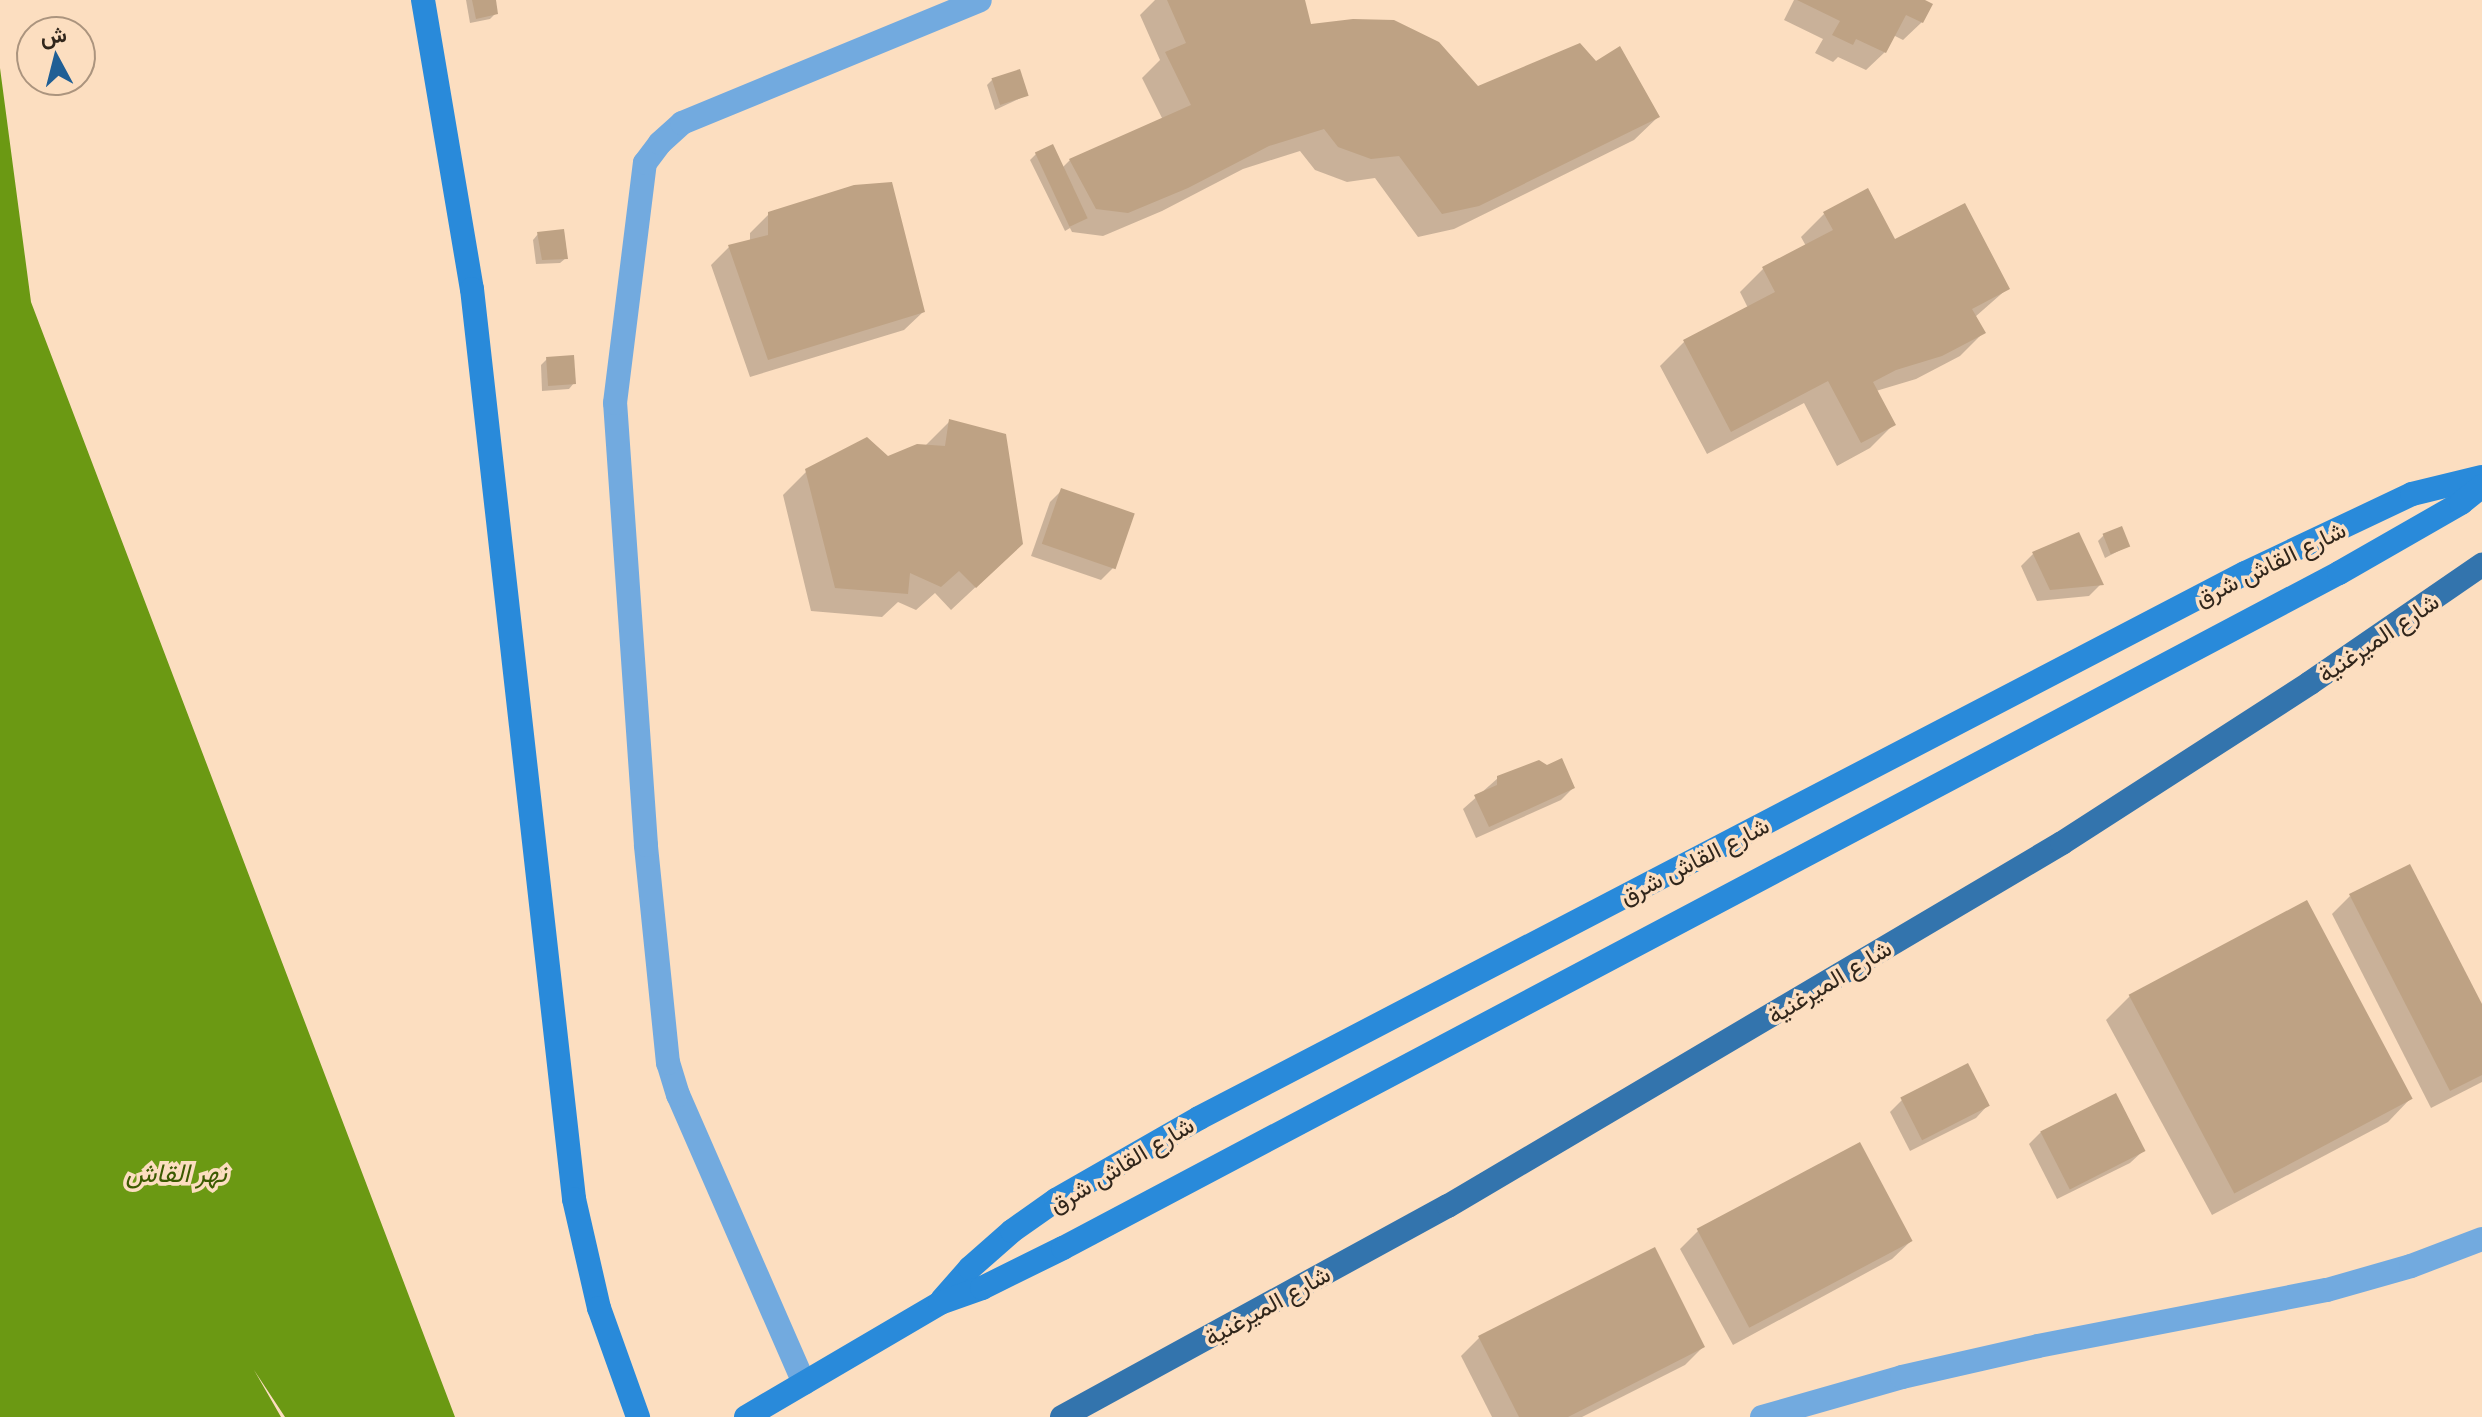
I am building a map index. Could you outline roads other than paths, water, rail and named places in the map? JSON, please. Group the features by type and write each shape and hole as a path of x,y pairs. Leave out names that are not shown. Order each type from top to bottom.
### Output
{"main road":[{"path":"423,0 472,289 574,1199 599,1308 638,1417"},
{"name":"شارع القاش شرق","path":"940,1303 970,1268 1012,1231 1056,1200 1199,1118 2245,573 2412,494 2482,477"},
{"name":"شارع القاش شرق","path":"746,1417 940,1303 982,1288 1063,1248 2339,573 2461,503 2482,486"},
{"name":"شارع الميرغنية","path":"1062,1417 1448,1206 2062,843 2310,683 2482,565"}],"street":[{"path":"804,1383 678,1095 668,1063 646,845 615,403 645,163 660,143 682,123 980,0"},
{"path":"1762,1417 1902,1377 2008,1353 2327,1290 2411,1266 2482,1239"}],"water":[{"name":"نهر القاش","path":"0,68 31,302 455,1417 285,1417 254,1370 281,1417 0,1417"}]}
